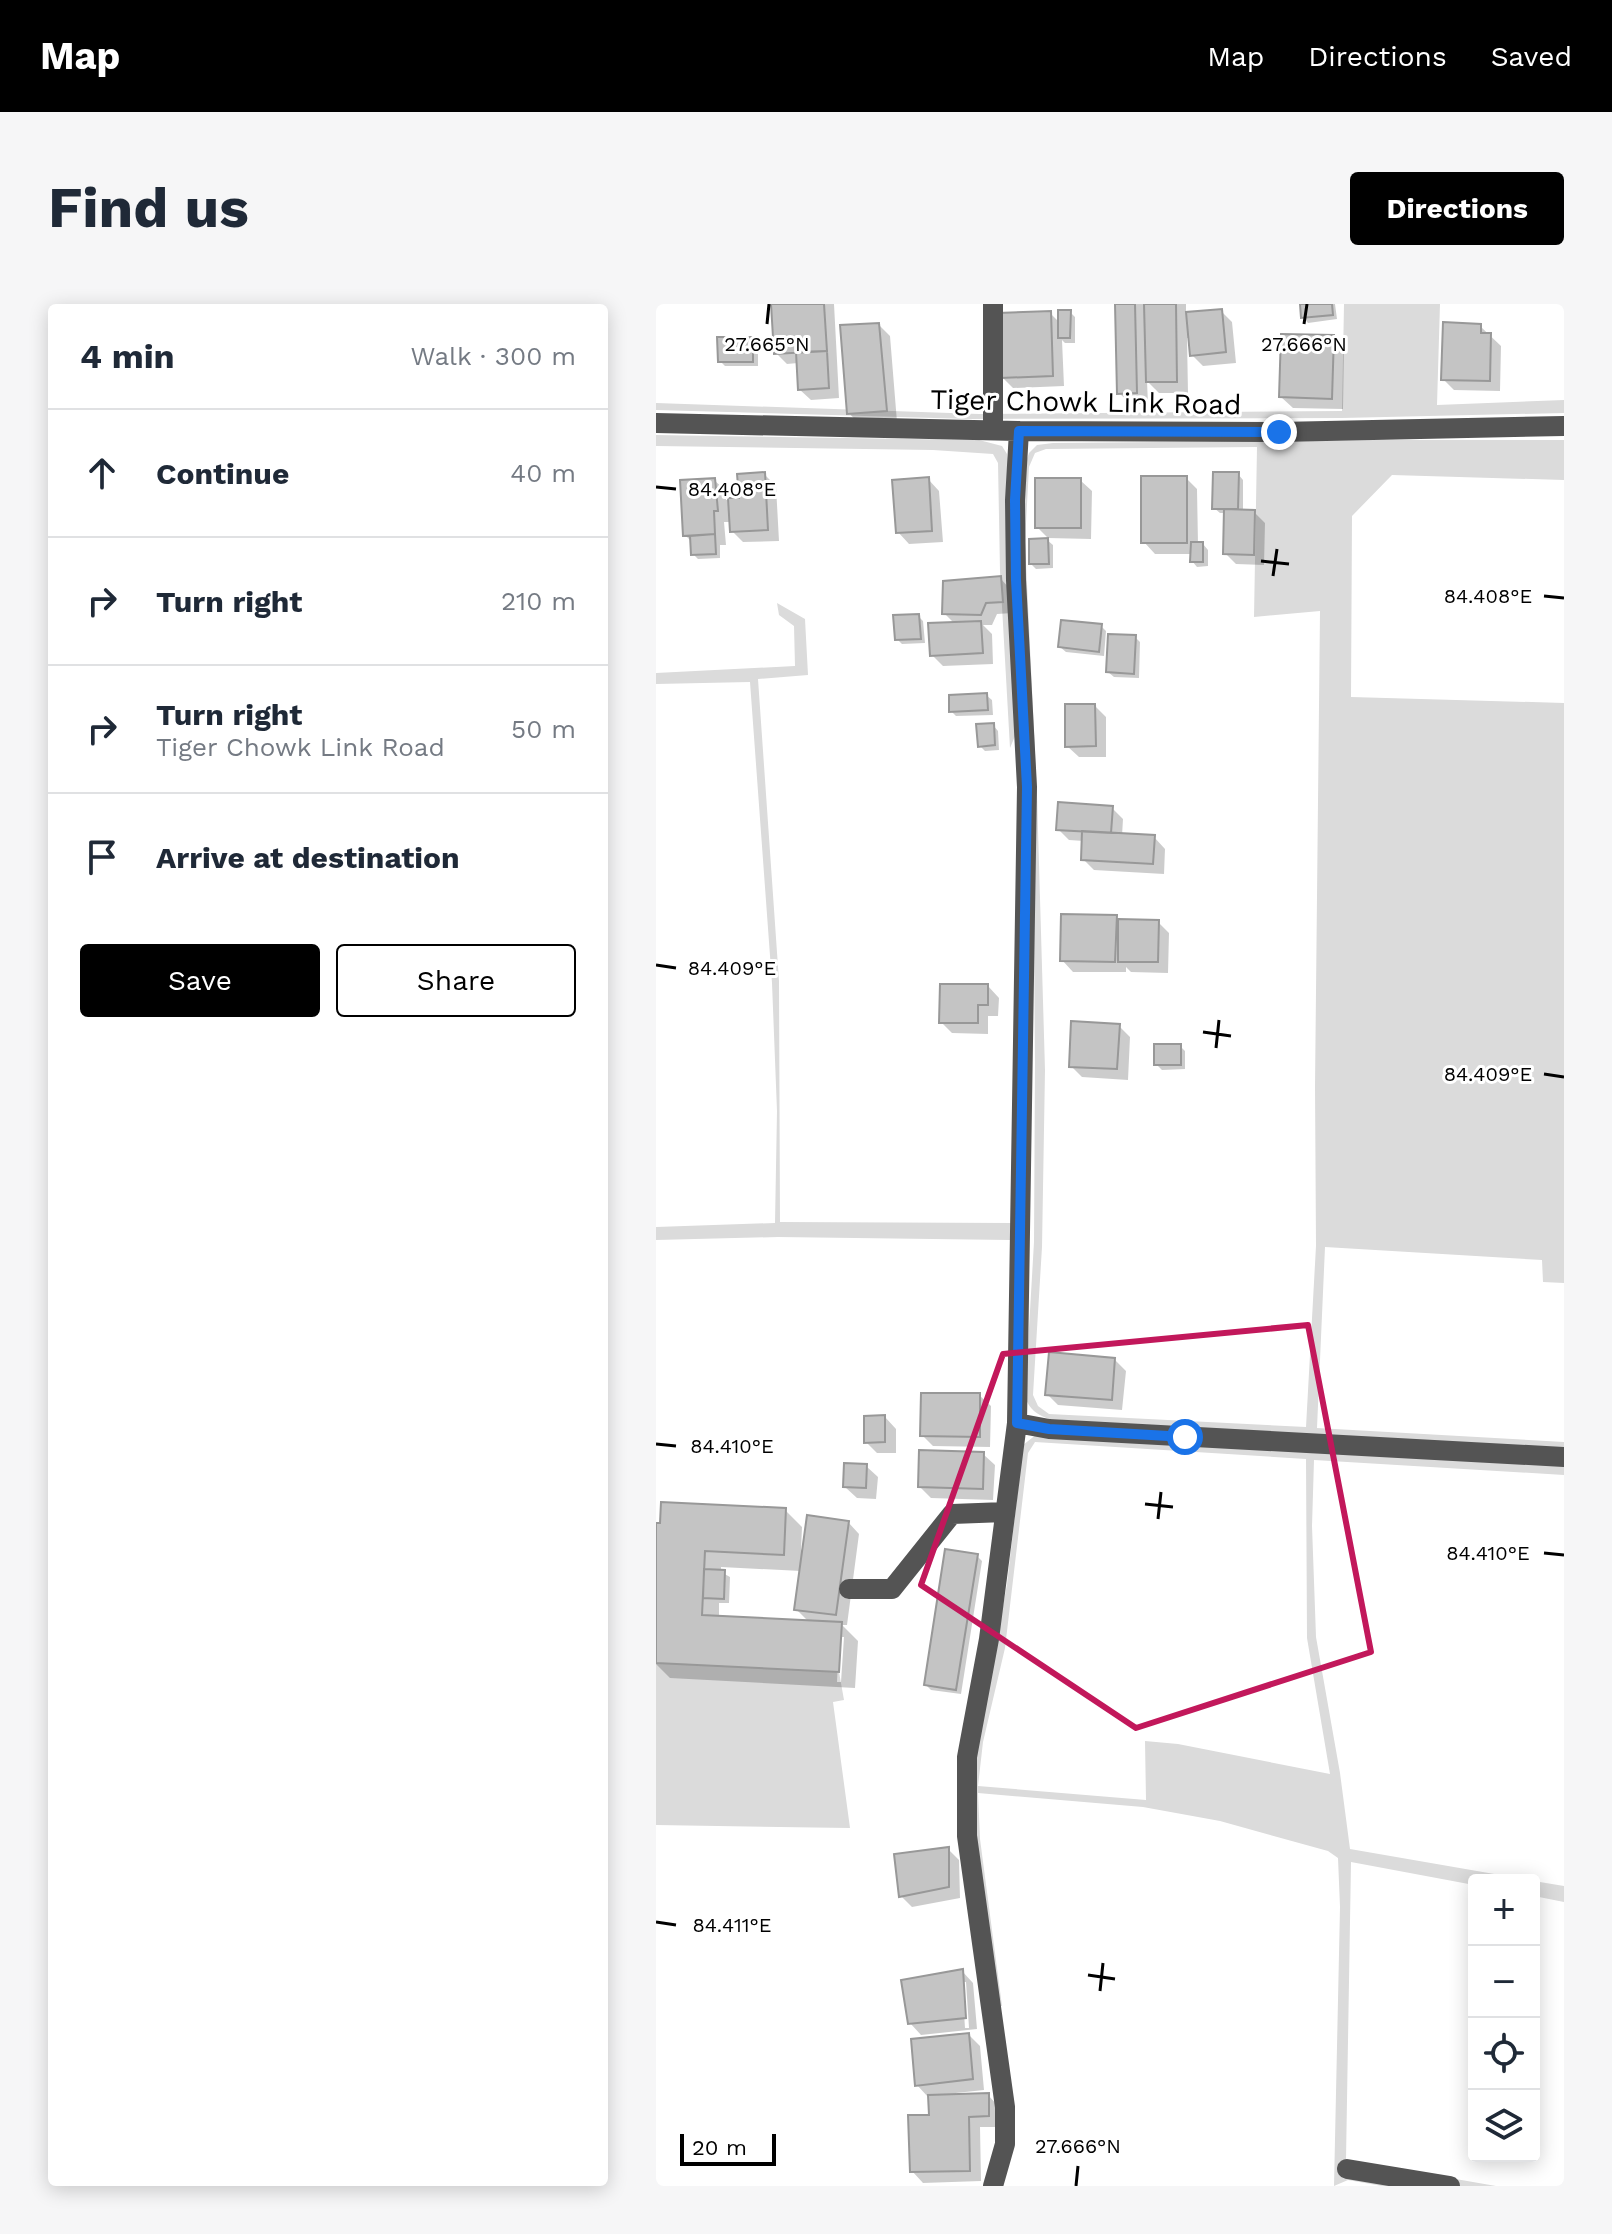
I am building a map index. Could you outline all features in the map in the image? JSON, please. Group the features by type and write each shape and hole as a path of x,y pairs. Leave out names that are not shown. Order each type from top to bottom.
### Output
{"street":[{"path":"993,304 993,430"},
{"name":"Tiger Chowk Link Road","path":"656,423 1019,431 1279,432 1564,426"},
{"path":"993,2186 1005,2144 1005,2107 967,1836 967,1757 989,1639 1017,1423 1027,787 1016,580 1015,500 1019,431"},
{"path":"1017,1423 1049,1429 1564,1457"},
{"path":"849,1589 892,1589 952,1514 1005,1512"},
{"path":"1347,2169 1450,2186"}],"highlighted area":[{"path":"1308,1325 1371,1652 1136,1728 921,1585 1003,1354"}],"shaded area":[{"path":"1344,304 1440,304 1437,405 1564,400 1564,413 1342,418 969,419 656,410 656,403 979,414 1342,411"},
{"path":"656,435 979,440 1002,446 1008,465 1015,736 1010,748 1000,571 998,463 993,454 933,450 656,446"},
{"path":"1564,440 1564,480 1392,475 1352,516 1351,697 1564,703 1564,1283 1543,1282 1542,1260 1325,1247 1317,1428 1564,1442 1564,1451 1315,1438 1049,1419 1034,1411 1027,1401 1034,1242 1035,1063 1033,841 1022,524 1025,465 1029,453 1037,445","holes":["1257,447 1254,617 1320,611 1316,1246 1306,1427 1049,1414 1038,1406 1033,1395 1042,1247 1045,1070 1037,795 1025,542 1029,467 1035,453 1046,449"]},
{"path":"777,603 805,619 808,675 758,679 779,981 780,1222 1011,1223 1010,1240 778,1237 656,1240 656,1227 775,1223 777,1111 772,983 750,682 656,684 656,673 795,666 794,626 779,615"},
{"path":"1037,1434 1564,1464 1564,1475 1314,1460 1312,1526 1316,1637 1350,1849 1494,1874 1468,1874 1468,1884 1351,1862 1346,2160 1496,2186 1382,2186 1348,2180 1334,2186 1340,1907 1338,1858 1328,1851 1220,1821 1143,1807 978,1793 980,1839 1002,2006 997,2006 973,1834 971,1782 1007,1584 1023,1445","holes":["1035,1442 1306,1459 1307,1638 1330,1774 1178,1744 1145,1741 1146,1800 978,1786 983,1742 1005,1648 1028,1453"]},
{"path":"656,1663 839,1672 844,1700 833,1702 850,1828 656,1825"},
{"path":"1540,1882 1564,1886 1564,1902 1540,1897"}],"building":[{"path":"771,304 824,304 827,351 774,354"},
{"path":"1115,304 1135,304 1137,393 1117,394"},
{"path":"1144,304 1176,304 1177,382 1146,382"},
{"path":"1300,304 1332,304 1333,315 1301,318"},
{"path":"1222,309 1226,352 1190,356 1186,312"},
{"path":"1058,310 1071,310 1070,338 1058,338"},
{"path":"1051,311 1053,376 1000,378 998,313"},
{"path":"1443,322 1481,324 1481,333 1491,333 1490,381 1441,380"},
{"path":"879,323 887,411 847,414 840,325"},
{"path":"1281,334 1334,335 1332,399 1279,397"},
{"path":"717,337 753,337 753,362 718,362"},
{"path":"827,351 829,388 798,390 796,352"},
{"path":"765,472 768,530 730,532 728,498 739,498 737,474"},
{"path":"1213,472 1239,472 1238,509 1212,509"},
{"path":"1141,476 1187,476 1187,543 1141,543"},
{"path":"929,477 932,531 896,533 892,480"},
{"path":"715,478 718,511 714,511 715,534 683,536 680,480"},
{"path":"1035,478 1081,478 1081,528 1035,528"},
{"path":"1224,509 1255,510 1254,555 1223,554"},
{"path":"715,534 716,554 691,555 690,536"},
{"path":"1048,538 1049,564 1029,564 1029,539"},
{"path":"1191,542 1203,542 1203,562 1190,562"},
{"path":"1001,576 1003,602 986,603 981,615 942,614 943,581"},
{"path":"919,614 921,639 895,640 893,615"},
{"path":"1061,620 1102,624 1099,652 1058,647"},
{"path":"981,621 983,653 930,656 928,623"},
{"path":"1108,634 1136,635 1134,674 1106,672"},
{"path":"987,693 988,710 949,712 949,695"},
{"path":"1065,704 1095,704 1096,746 1065,747"},
{"path":"994,723 995,745 978,747 976,724"},
{"path":"1058,802 1113,806 1111,833 1056,830"},
{"path":"1082,831 1155,835 1153,864 1081,860"},
{"path":"1061,914 1117,915 1115,962 1060,961"},
{"path":"1118,919 1159,920 1158,962 1118,962"},
{"path":"940,984 988,984 988,1005 978,1005 978,1023 939,1023"},
{"path":"1071,1021 1120,1024 1117,1069 1069,1067"},
{"path":"1154,1044 1181,1044 1181,1065 1154,1065"},
{"path":"1049,1352 1115,1358 1112,1400 1045,1395"},
{"path":"921,1393 980,1393 980,1437 920,1436"},
{"path":"885,1415 885,1442 864,1443 864,1416"},
{"path":"919,1450 984,1452 983,1489 918,1487"},
{"path":"844,1463 867,1464 866,1488 843,1487"},
{"path":"661,1502 786,1508 784,1555 705,1551 702,1615 842,1622 839,1672 656,1663 656,1523 660,1523"},
{"path":"807,1515 849,1521 836,1615 794,1610"},
{"path":"945,1549 978,1554 956,1690 924,1685"},
{"path":"704,1569 725,1570 724,1599 703,1598"},
{"path":"949,1847 949,1887 899,1897 894,1854"},
{"path":"963,1969 966,2018 908,2024 901,1980"},
{"path":"969,2033 973,2079 915,2086 911,2039"},
{"path":"989,2093 989,2116 969,2117 970,2171 910,2172 908,2115 929,2115 928,2095"}],"route":[{"path":"1185,1437 1049,1429 1017,1423 1027,787 1016,580 1015,500 1019,431 1279,432"}]}
